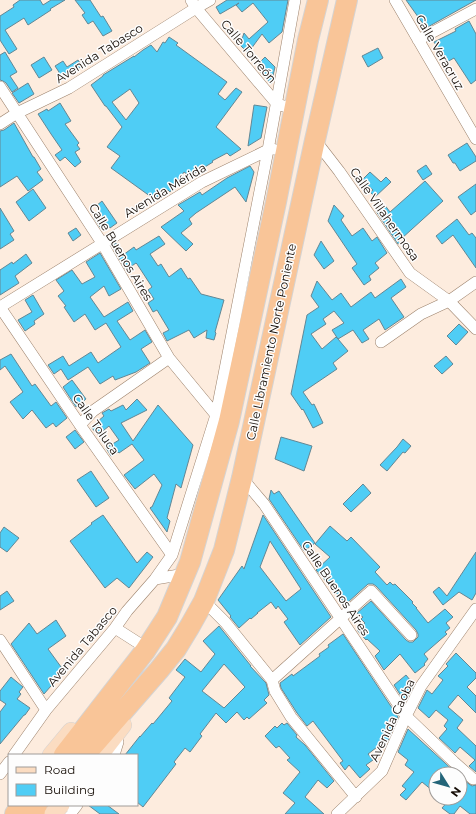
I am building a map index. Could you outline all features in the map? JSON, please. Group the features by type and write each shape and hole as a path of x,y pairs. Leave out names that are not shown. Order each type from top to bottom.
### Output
{"highway":[{"name":"Calle Libramiento Norte Poniente","path":"65,754 144,652 167,617 190,562 223,418 274,210 278,148 286,106 308,40 318,0"},
{"name":"Calle Libramiento Norte Poniente","path":"86,754 176,649 204,600 224,550 242,478 346,0"},
{"path":"308,40 336,46"},
{"path":"35,814 41,806"}],"main road":[{"name":"Calle Libramiento Norte Poniente","path":"52,754 122,670 151,630 167,617"},
{"name":"Calle Libramiento Norte Poniente","path":"101,754 152,688 158,670"},
{"path":"53,814 60,806"}],"street":[{"name":"Avenida Tabasco","path":"0,124 17,113 69,88 194,4 210,0"},
{"path":"286,106 295,0"},
{"name":"Calle Veracruz","path":"395,0 476,139"},
{"name":"Calle Torreón","path":"194,4 286,106"},
{"path":"418,40 476,9"},
{"name":"Calle Buenos Aires","path":"0,87 102,243 169,358 223,418"},
{"name":"Calle Villahermosa","path":"315,140 339,171 410,273 449,301 476,329"},
{"name":"Avenida Mérida","path":"0,307 202,182 278,148"},
{"path":"381,342 421,314 449,301 476,282"},
{"name":"Calle Toluca","path":"0,307 80,425 172,555"},
{"path":"80,425 93,411 169,358"},
{"name":"Avenida Tabasco","path":"15,754 46,710 155,579 172,555 223,418"},
{"name":"Calle Buenos Aires","path":"242,478 264,504 406,716 473,779"},
{"path":"155,579 185,574"},
{"path":"272,680 371,591 411,635"},
{"path":"204,600 225,622 272,680 275,691 291,717 356,797"},
{"name":"Avenida Caoba","path":"337,814 382,771 421,686 476,609"},
{"path":"115,628 140,644"},
{"path":"0,640 46,710"},
{"path":"114,736 118,742 114,754"},
{"path":"3,774 8,764"},
{"path":"47,806 59,814"},
{"path":"70,814 76,806"}],"building":[{"path":"20,0 40,0 43,5 51,0 65,0 28,25 24,18 5,30 17,49 9,54 0,40 0,16 14,7 13,5"},
{"path":"75,0 90,0 101,17 103,16 112,31 103,36 93,21 88,24 82,15 85,13"},
{"path":"227,0 288,0 282,32 269,43 262,34 248,53 240,45 244,33 249,39 268,22 253,3 242,12 236,5 239,3 220,14 216,7"},
{"path":"406,0 476,0 426,28"},
{"path":"469,21 476,34 476,80 471,84 454,58 447,62 434,42 456,31 455,29"},
{"path":"169,37 178,43 176,45 227,82 218,94 225,100 236,88 242,92 216,127 241,149 230,156 227,153 190,176 184,172 170,192 168,190 154,199 111,168 120,156 107,147 122,127 105,106 91,85 103,75 151,45 157,52 163,42 165,43","holes":["130,89 139,103 126,120 112,102"]},
{"path":"378,48 383,58 368,67 362,56"},
{"path":"5,52 17,72 10,76 18,88 12,92 6,83 0,80 0,55"},
{"path":"44,57 52,70 39,78 31,65"},
{"path":"265,57 275,67 271,84 258,69 259,63"},
{"path":"78,60 82,66 61,80 57,74 59,72 55,66 63,61 67,67"},
{"path":"28,83 34,94 19,103 12,93"},
{"path":"60,103 71,121 65,124 79,143 77,145 80,149 75,152 81,162 75,167 65,157 60,161 55,155 62,150 38,114 47,109 48,111"},
{"path":"254,105 267,107 261,138 248,146"},
{"path":"14,123 41,169 37,172 43,180 28,191 17,176 0,187 0,131"},
{"path":"467,143 476,157 476,161 460,171 448,155"},
{"path":"426,165 432,174 423,180 417,171"},
{"path":"250,166 254,172 246,202 235,187 196,213 189,219 192,224 181,233 193,244 186,251 161,227 184,211 178,205 200,192 202,195 227,178"},
{"path":"370,172 381,182 386,177 391,182 375,197 370,192 373,190 362,180"},
{"path":"425,181 443,201 398,241 400,243 398,244 376,211 384,204 390,212"},
{"path":"476,184 476,211 471,215 458,197"},
{"path":"33,189 46,208 29,221 16,202"},
{"path":"102,201 117,223 110,228 108,225 102,230 94,218 101,214 96,206"},
{"path":"334,205 344,216 341,220 352,236 363,228 372,241 377,237 387,253 375,263 379,268 369,276 371,280 364,285 352,268 357,264 328,221"},
{"path":"0,208 14,231 10,234 14,240 0,249"},
{"path":"457,219 469,235 472,233 476,238 476,268 453,235 442,244 436,236"},
{"path":"76,228 81,235 73,241 68,233"},
{"path":"159,236 165,244 150,254 158,266 161,264 169,277 181,268 201,294 224,300 214,340 206,338 207,330 194,338 189,330 167,341 163,333 169,330 157,310 153,312 148,303 154,299 148,290 152,287 136,263 126,270 112,246 116,243 123,255 134,247 136,250"},
{"path":"321,241 334,261 324,269 314,255"},
{"path":"100,253 121,289 109,296 104,286 90,297 104,317 128,302 133,311 117,321 130,340 145,330 152,342 141,349 150,363 136,372 115,380 113,376 100,384 88,367 68,380 61,369 54,374 48,365 63,356 69,366 91,352 98,363 121,347 106,323 95,330 85,314 74,322 64,307 66,306 58,296 64,291 56,280 72,270 82,284 95,277 86,262"},
{"path":"26,254 32,263 15,276 19,283 0,295 0,270 12,262 13,264"},
{"path":"401,279 406,287 391,298 404,317 385,330 379,319 363,330 369,339 362,343 353,330 338,339 348,351 333,363 337,369 303,392 312,405 314,404 323,423 313,428 303,409 302,410 291,394 307,315 319,307 311,296 317,281 332,300 341,293 351,307 371,292 375,298","holes":["334,311 344,323 332,330 338,339 336,337 322,349 311,334 326,324 323,319"]},
{"path":"33,295 44,314 34,321 35,324 25,331 18,320 32,312 25,300"},
{"path":"459,324 468,332 456,345 447,336"},
{"path":"11,354 32,386 35,384 51,406 56,402 67,418 56,427 53,423 46,428 32,410 23,419 10,402 23,392 5,366 0,370 0,360"},
{"path":"446,356 453,364 442,374 434,366"},
{"path":"72,380 86,399 76,407 63,387"},
{"path":"137,399 147,410 121,423 133,441 158,405 193,445 181,488 176,484 167,518 170,521 167,532 150,508 152,507 162,485 154,474 135,489 124,475 144,460 132,444 119,453 118,452 111,456 106,448 119,440 109,426 98,435 91,427 104,416 102,413 109,409 111,411 123,405 126,410"},
{"path":"75,430 84,442 75,449 66,437"},
{"path":"281,437 312,446 304,471 275,459"},
{"path":"403,439 411,446 405,453 403,452 387,471 380,465"},
{"path":"91,471 109,498 96,507 77,480"},
{"path":"363,484 371,493 351,512 343,504"},
{"path":"271,490 274,494 279,491 315,543 304,551 269,499"},
{"path":"103,515 137,563 147,552 153,557 129,588 117,578 105,588 70,541"},
{"path":"263,515 331,617 300,645 284,622 288,619 278,606 276,609 271,602 239,628 218,600 242,566 244,569","holes":["270,541 301,589 286,601 260,567"]},
{"path":"330,526 347,541 351,537 380,567 375,572 387,585 390,582 393,585 395,584 413,602 412,603 428,623 445,609 453,617 446,623 450,628 445,632 447,634 424,654 428,659 424,664 425,665 415,673 400,654 384,670 375,656 380,651 367,639 366,640 357,630 365,623 361,619 363,617 357,613 371,601 406,640 413,642 418,637 416,630 376,586 373,584 368,584 347,603 345,603 316,570 330,557 315,544"},
{"path":"4,527 19,538 7,552 0,547 0,533"},
{"path":"476,552 476,593 472,600 459,592 443,605 433,592 439,587 447,596"},
{"path":"7,591 14,601 0,610 0,596"},
{"path":"56,620 66,636 48,649 64,671 44,694 11,644 29,623 37,634"},
{"path":"219,626 250,666 266,683 269,695 264,700 267,703 249,719 247,717 244,720 237,712 226,723 216,713 200,734 202,736 190,752 185,748 174,762 176,764 143,807 138,803 138,754 126,754 172,701 169,698 185,677 176,670 185,659 201,672 215,654 203,641","holes":["224,664 245,687 224,708 202,691"]},
{"path":"343,634 398,717 387,743 385,741 368,754 373,760 366,765 370,769 360,778 349,765 345,770 340,763 343,761 313,721 307,726 281,688 280,683 292,674 293,676 320,656 319,654 329,647 328,645"},
{"path":"456,653 476,673 476,678 467,687 476,696 476,713 458,695 448,707 463,720 457,728 476,746 476,772 469,766 475,760 460,747 455,753 439,738 447,729 444,726 448,720 436,710 429,718 418,708 427,690 432,694 443,680 438,676 448,666 446,664"},
{"path":"406,675 414,685 406,700 403,699 394,685"},
{"path":"11,677 23,687 19,692 21,694 17,699 30,708 0,744 0,712 6,704 0,700 0,691"},
{"path":"282,723 284,725 287,723 297,735 296,737 305,745 334,781 327,788 318,780 305,797 324,814 285,814 295,803 283,793 300,772 287,760 290,758 279,746 276,748 265,736 275,726 277,728"},
{"path":"408,729 448,766 428,766 428,787 422,782 406,800 400,795 406,789 402,786 414,772 405,765 408,760 398,752"},
{"path":"468,783 472,786 476,785 476,814 470,814 460,806 468,806"},
{"path":"89,806 108,806 119,814 100,814"},
{"path":"444,806 460,806 454,814 450,814 442,808"}]}
